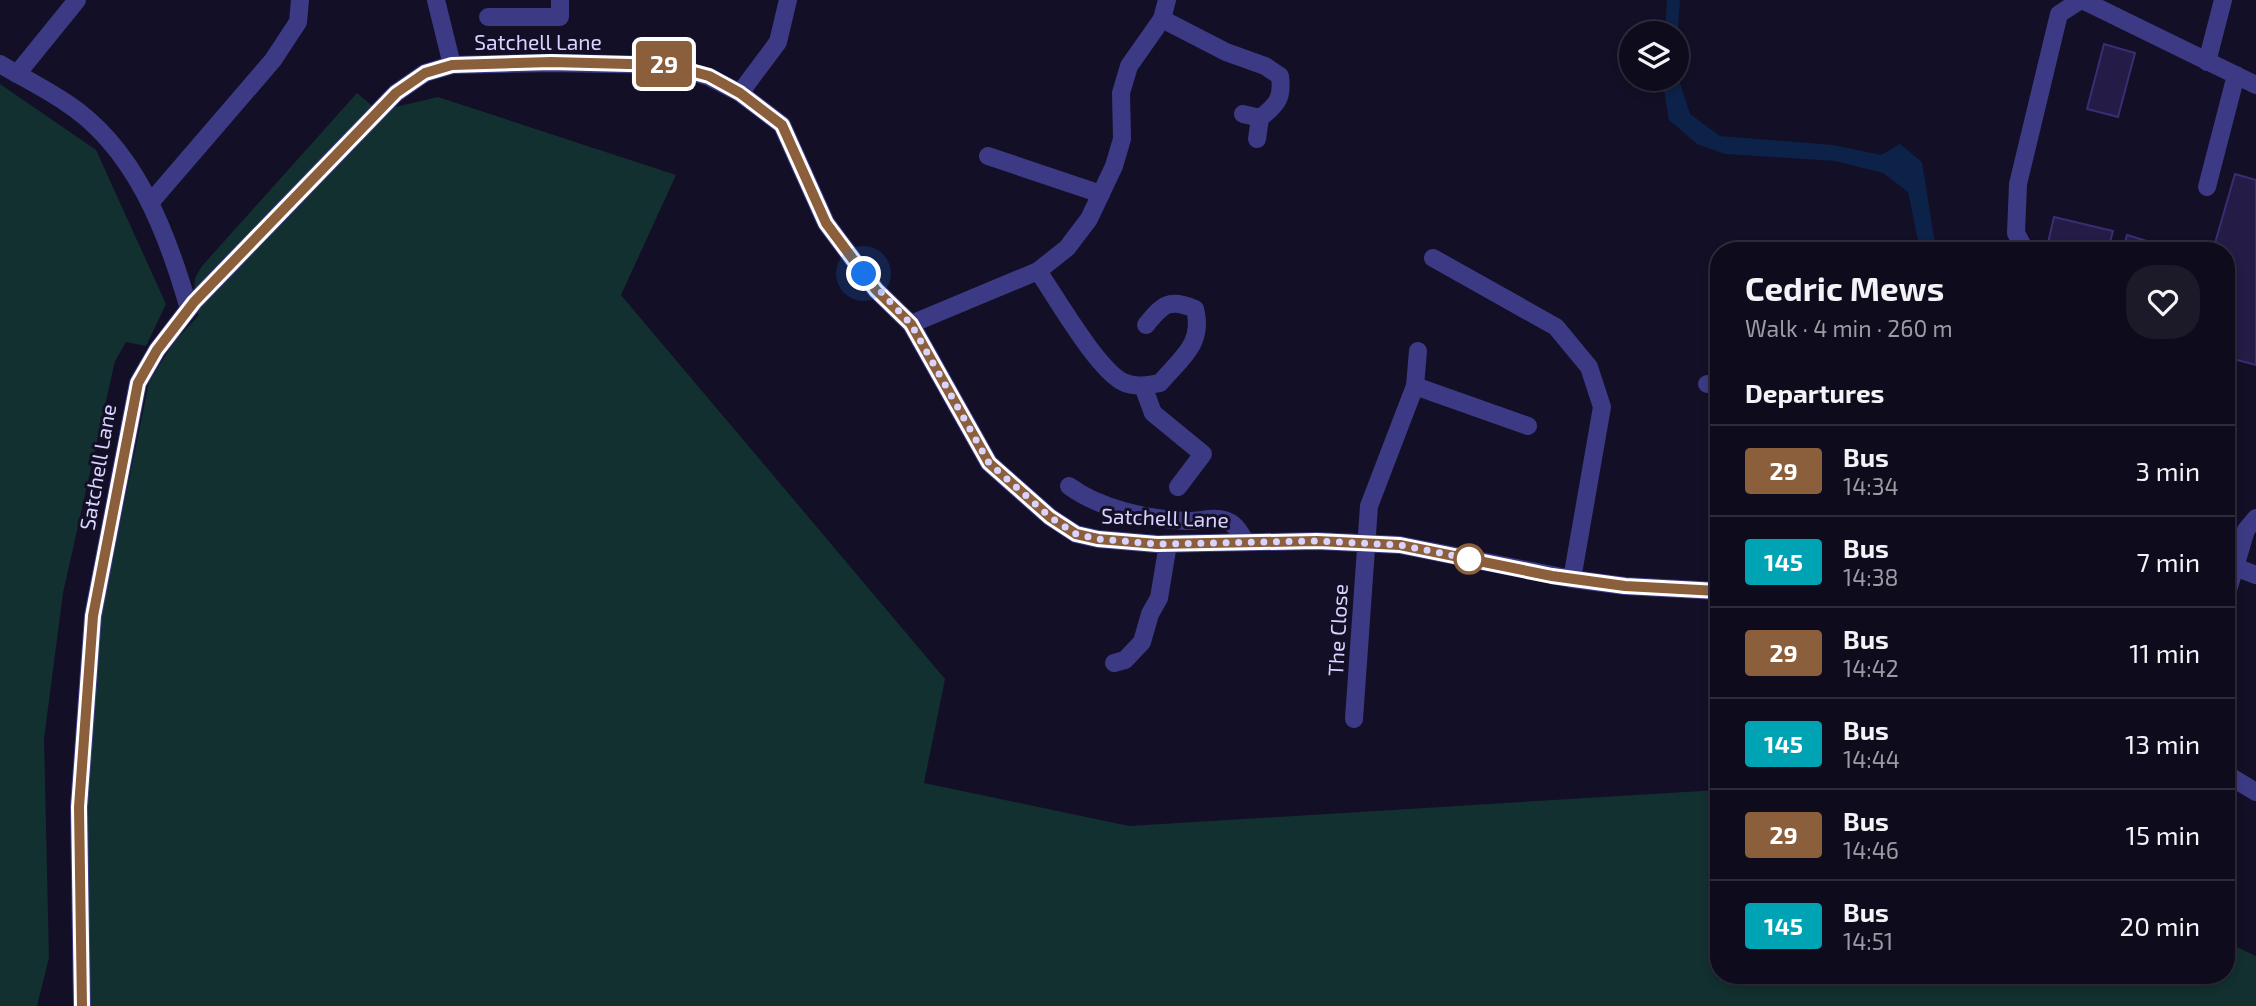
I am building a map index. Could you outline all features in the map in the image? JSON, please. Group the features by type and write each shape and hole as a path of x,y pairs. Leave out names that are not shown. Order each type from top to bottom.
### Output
{"street":[{"path":"18,74 77,0"},
{"path":"150,203 273,60 294,31 300,6 317,0"},
{"path":"436,0 452,65"},
{"path":"488,17 560,17 560,0"},
{"path":"740,93 778,42 788,0"},
{"path":"911,324 1038,271 1067,248 1089,219 1101,194 1122,138 1121,93 1129,66 1162,19 1167,0"},
{"path":"2021,242 2016,233 2018,184 2059,14 2082,0 2256,85"},
{"path":"2207,62 2223,0"},
{"path":"1162,19 1226,52 1265,66 1280,76 1282,92 1276,106 1252,116 1257,139"},
{"name":"Satchell Lane","path":"82,1006 79,807 93,616 133,396 148,363 189,309 396,93 425,73 452,65 659,63 709,76 740,93 782,125 826,223 876,290 911,324 989,463 1050,517 1086,537 1168,544 1246,542 1400,545 1572,579 1625,586 1710,591"},
{"path":"0,64 66,102 90,122 120,155 150,203 173,253 189,309"},
{"path":"2207,187 2236,75"},
{"path":"988,156 1101,194"},
{"path":"1433,258 1556,327 1589,367 1602,407 1572,579"},
{"path":"1038,271 1092,350 1121,381 1143,386 1160,383 1194,344 1200,327 1195,309 1179,302 1161,307 1146,325"},
{"name":"The Close","path":"1354,719 1364,544 1369,506 1415,386 1418,351"},
{"path":"1143,386 1153,413 1203,454 1178,487"},
{"path":"1415,386 1528,426"},
{"path":"1069,486 1102,504 1121,510 1187,521 1224,520 1234,524 1246,542"},
{"path":"2256,518 2246,530 2235,567 2256,575"},
{"path":"1114,663 1125,660 1142,642 1150,614 1159,598 1168,544"},
{"path":"2235,779 2256,792"}],"green space":[{"path":"0,84 96,150 166,304 146,346 126,342 115,361 63,593 44,739 49,958 37,1006 0,1006"},
{"path":"357,93 378,111 438,97 676,175 621,295 945,679 924,783 1129,826 1710,790 1710,984 2235,984 2235,946 2256,956 2256,1006 89,1006 85,811 102,612 149,382 174,342 199,315 193,307 195,278 202,266"}],"water":[{"path":"1667,0 1680,0 1678,21 1666,21"},
{"path":"1664,91 1683,91 1690,114 1720,136 1833,145 1881,155 1900,144 1922,162 1935,242 1918,242 1908,192 1883,173 1835,161 1725,154 1697,144 1669,120"}],"building":[{"path":"2104,44 2135,53 2118,117 2087,109"},
{"path":"2235,174 2256,180 2256,365 2235,359 2235,242 2215,242"},
{"path":"2054,217 2113,231 2110,242 2048,242"},
{"path":"2127,235 2150,242 2125,242"}],"bus line":[{"name":"29","path":"82,1006 79,807 93,616 133,396 148,363 194,302 396,93 432,70 474,63 659,63 709,76 766,111 782,125 826,223 876,290 911,324 989,463 1050,517 1076,534 1113,541 1157,544 1317,541 1400,545 1552,576 1625,586 1710,590"}],"route":[{"path":"864,274 876,290 911,324 989,463 1050,517 1076,534 1113,541 1157,544 1317,541 1400,545 1476,560 1469,559"}]}
